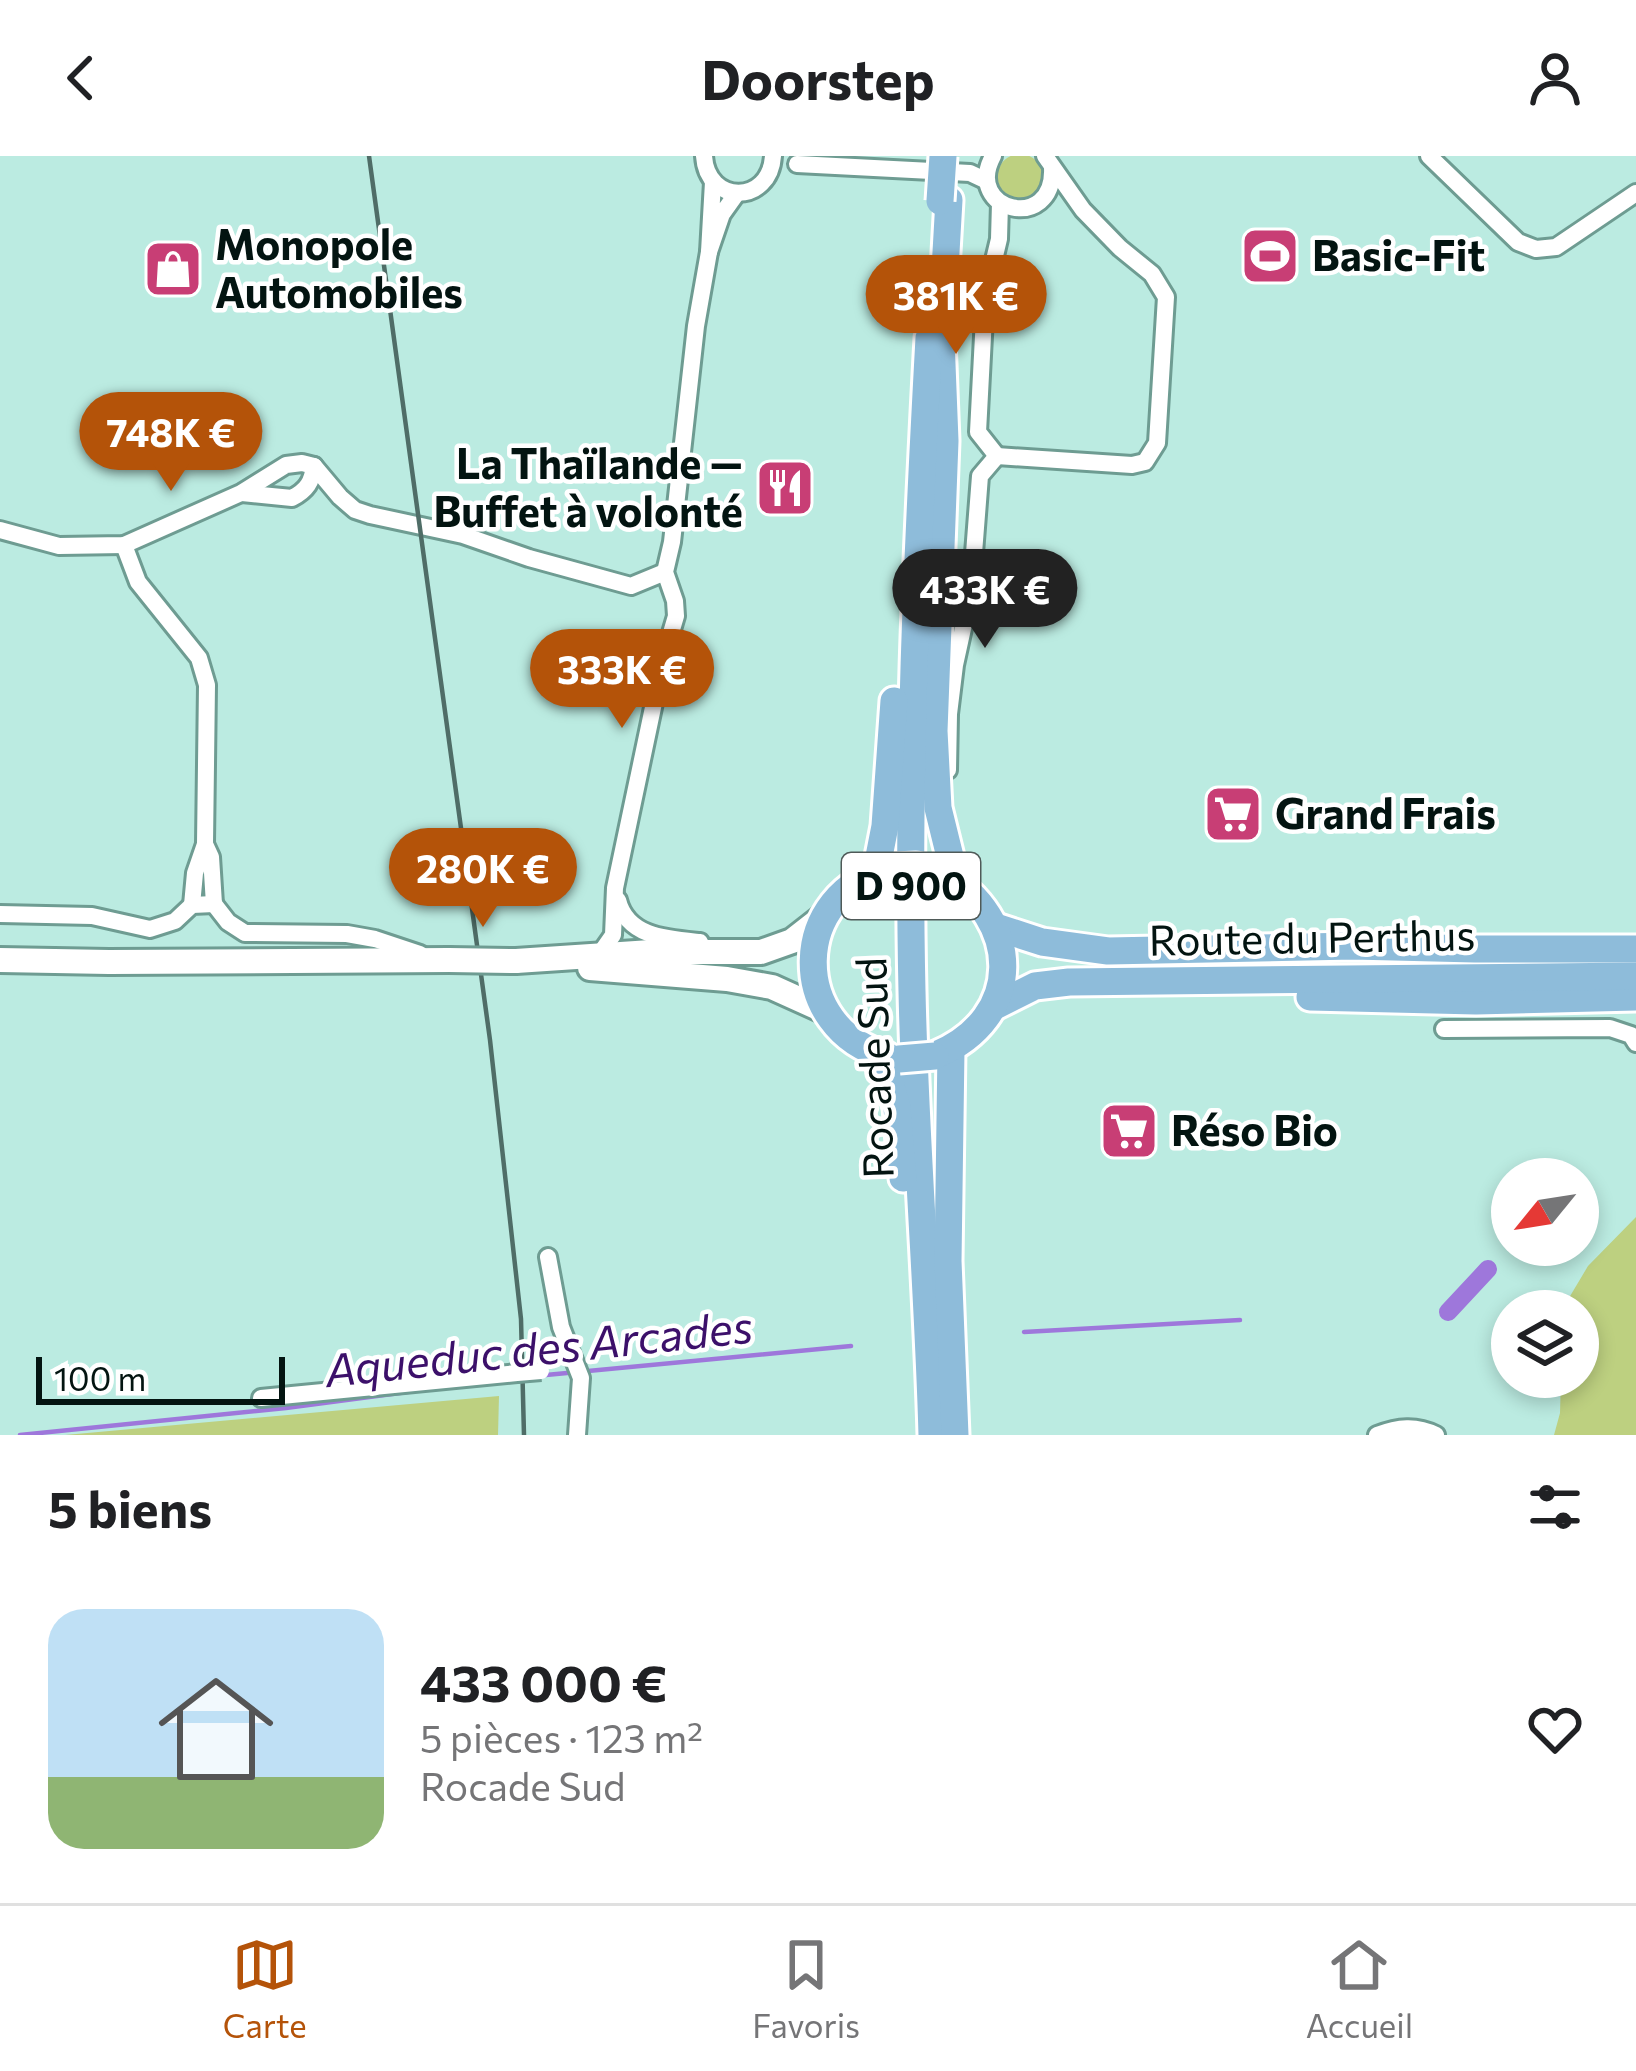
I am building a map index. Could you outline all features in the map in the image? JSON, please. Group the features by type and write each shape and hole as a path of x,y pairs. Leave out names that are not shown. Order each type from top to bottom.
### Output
{"main road":[{"path":"885,870 916,417 935,338 945,200 943,156"},
{"path":"945,200 978,166"},
{"path":"935,338 945,441 934,731 947,876"},
{"name":"Rocade Sud","path":"932,1435 912,993 911,852 914,595 935,338"},
{"name":"Rocade Sud","path":"935,338 920,830 922,992 943,1435"},
{"path":"0,960 525,960 651,952 761,952 792,941 824,916 842,894 885,870 916,867 947,876 983,904 996,927 1004,966 995,1006 969,1037 943,1052 899,1059 870,1051 846,1037 825,1011 812,965 824,916"},
{"name":"Route du Perthus","path":"996,927 1042,942 1108,951 1353,946 1636,949"},
{"path":"0,945 358,948 436,958"},
{"path":"525,960 749,983 772,987 825,1011"},
{"name":"Route du Perthus","path":"995,1006 1035,986 1069,982 1636,976"},
{"path":"1174,982 1313,998 1636,997"},
{"name":"Rocade Sud","path":"870,1051 889,1078 897,1108 920,1435"},
{"name":"Rocade Sud","path":"943,1052 955,1435"}],"street":[{"path":"599,955 613,935 615,888 676,616 665,572 709,252 712,182 704,156"},
{"path":"1429,156 1518,242 1536,249 1556,247 1636,193"},
{"path":"712,182 737,194 755,189 784,159 978,166 1000,203 1022,209"},
{"path":"1000,203 999,239 986,298 978,432 998,456 1132,466 1145,462 1157,443 1166,297 1152,274 1083,210 1048,162"},
{"path":"1042,200 1051,185 1048,162"},
{"path":"709,252 722,214 737,194"},
{"path":"999,239 1022,209 1042,200 1083,210"},
{"path":"941,823 948,799 949,714 971,592 980,476 998,456"},
{"path":"0,530 59,546 124,545 241,493 286,465 302,463 314,466 340,496 370,515 463,535 631,586 665,572"},
{"path":"241,493 292,498 308,486 314,466"},
{"path":"124,545 138,582 199,658 207,685 206,844 214,904 245,933 347,934 436,958"},
{"path":"0,914 92,916 150,929 175,921 192,905 199,858 206,844"},
{"path":"615,888 621,914 640,932 715,942 741,953"},
{"path":"192,905 214,904"},
{"path":"1444,1029 1610,1028 1631,1035 1636,1043"},
{"path":"548,1257 561,1327 581,1378 577,1435"},
{"path":"261,1398 541,1371 576,1362"},
{"path":"1378,1435 1402,1427 1436,1435"}],"green space":[{"path":"1020,154 1036,161 1043,177 1036,193 1020,200 1004,193 997,177 1004,161"},
{"path":"1636,1217 1636,1435 1554,1435 1560,1398 1599,1398 1599,1290 1574,1290 1588,1266 1599,1266 1599,1255"},
{"path":"499,1396 498,1435 65,1435"}],"waterway":[{"path":"1448,1312 1488,1269"},
{"path":"1024,1332 1240,1320"},
{"name":"Aqueduc des Arcades","path":"546,1375 851,1346"},
{"name":"Aqueduc des Arcades","path":"20,1435 415,1391"}],"railway":[{"path":"369,156 490,1040 521,1319 524,1435"}],"place":[{"name":"Basic-Fit","path":"1270,256"},
{"name":"Monopole Automobiles","path":"173,269"},
{"name":"La Thaïlande — Buffet à volonté","path":"785,488"},
{"name":"Grand Frais","path":"1233,814"},
{"name":"Réso Bio","path":"1129,1131"}]}
